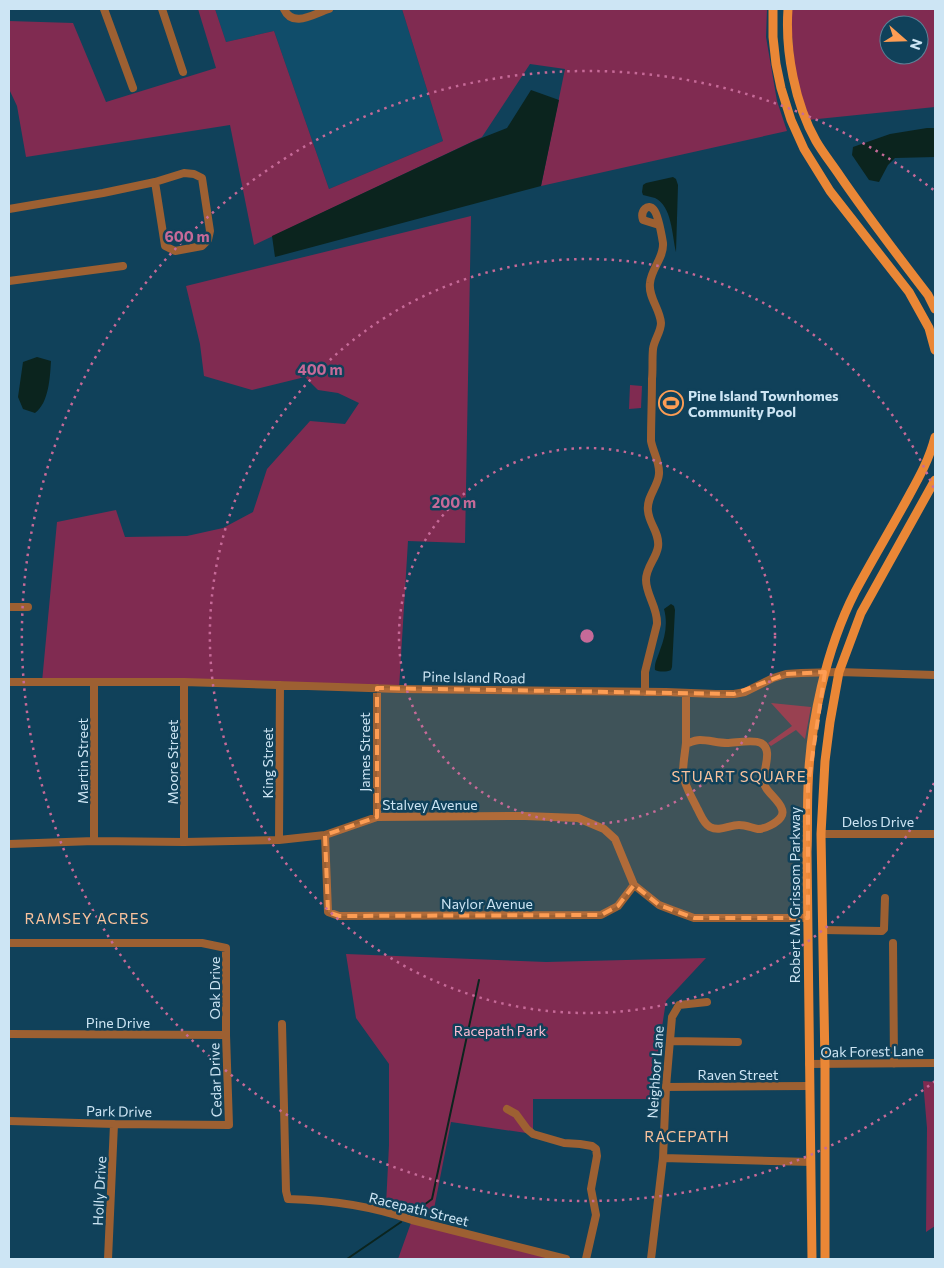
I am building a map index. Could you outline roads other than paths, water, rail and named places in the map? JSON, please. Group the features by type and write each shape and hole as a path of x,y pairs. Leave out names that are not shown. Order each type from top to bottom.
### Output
{"main road":[{"path":"773,9 773,37 781,88 791,120 804,149 830,191 908,292 929,328 935,348"},
{"path":"788,9 789,50 796,88 816,141 856,199 928,295 935,310"},
{"name":"Robert M. Grissom Parkway","path":"812,1259 808,785 812,743 825,672 843,620 855,593 924,470 935,437"},
{"name":"Robert M. Grissom Parkway","path":"825,1259 825,1065 821,834 825,761 830,722 839,672 861,613 935,480"},
{"path":"808,785 818,784 823,790"}],"street":[{"path":"104,9 133,88"},
{"path":"162,9 183,72"},
{"path":"284,9 291,18 300,19 329,9"},
{"path":"9,209 103,193 155,182 184,173 194,174 202,178 210,231 208,240 202,246 175,251 165,246 155,182"},
{"path":"645,692 645,672 657,624 657,617 647,588 646,577 656,555 658,542 647,507 659,474 651,441 654,347 660,321 650,285 662,252 663,244 659,225"},
{"path":"9,281 123,266"},
{"path":"9,607 28,607"},
{"name":"Pine Island Road","path":"9,682 184,682 377,688 716,694 745,692 773,678 786,674 839,672 935,675"},
{"name":"Martin Street","path":"94,682 94,841"},
{"name":"Moore Street","path":"184,682 184,842"},
{"name":"King Street","path":"279,840 280,685"},
{"name":"James Street","path":"377,688 377,816"},
{"path":"686,694 686,744 683,773 686,786 705,823 710,828 719,829 742,825 759,829 781,818 783,813 782,807 764,785 763,776 767,755 766,748 760,743 726,743 694,740 686,744"},
{"name":"Stalvey Avenue","path":"9,844 94,841 279,840 325,835 377,816 578,818 604,829 615,839 634,885"},
{"name":"Delos Drive","path":"821,834 935,834"},
{"name":"Naylor Avenue","path":"325,835 328,912 339,916 601,915 618,906 634,885"},
{"path":"634,885 659,904 694,918 808,918"},
{"path":"823,930 882,931 884,929 884,898"},
{"name":"Oak Drive","path":"9,943 202,943 226,948 226,1035"},
{"path":"893,943 894,1064"},
{"name":"Neighbor Lane","path":"651,1259 663,1158 666,1087 672,1017 680,1005 707,1002"},
{"name":"Racepath Street","path":"282,1024 286,1190 288,1199 318,1200 387,1211 412,1220 566,1259"},
{"name":"Pine Drive","path":"9,1034 226,1035"},
{"name":"Cedar Drive","path":"226,1035 229,1125"},
{"path":"670,1042 738,1042"},
{"name":"Oak Forest Lane","path":"809,1064 935,1063"},
{"name":"Raven Street","path":"666,1087 810,1086"},
{"path":"507,1109 516,1114 533,1134 564,1144 580,1144 592,1146 596,1149 597,1156 591,1189 596,1215 586,1259"},
{"name":"Park Drive","path":"9,1121 229,1125"},
{"name":"Holly Drive","path":"108,1259 114,1124"},
{"path":"663,1158 810,1162"}],"waterway":[{"path":"416,1211 432,1199 479,980"},
{"path":"347,1259 401,1222"}],"place":[{"name":"Pine Island Townhomes Community Pool","path":"671,403"}],"district":[{"name":"STUART SQUARE","path":"739,776"},
{"name":"RAMSEY ACRES","path":"87,918"},
{"name":"RACEPATH","path":"687,1136"}],"park label":[{"name":"Racepath Park","path":"500,1030"}]}
